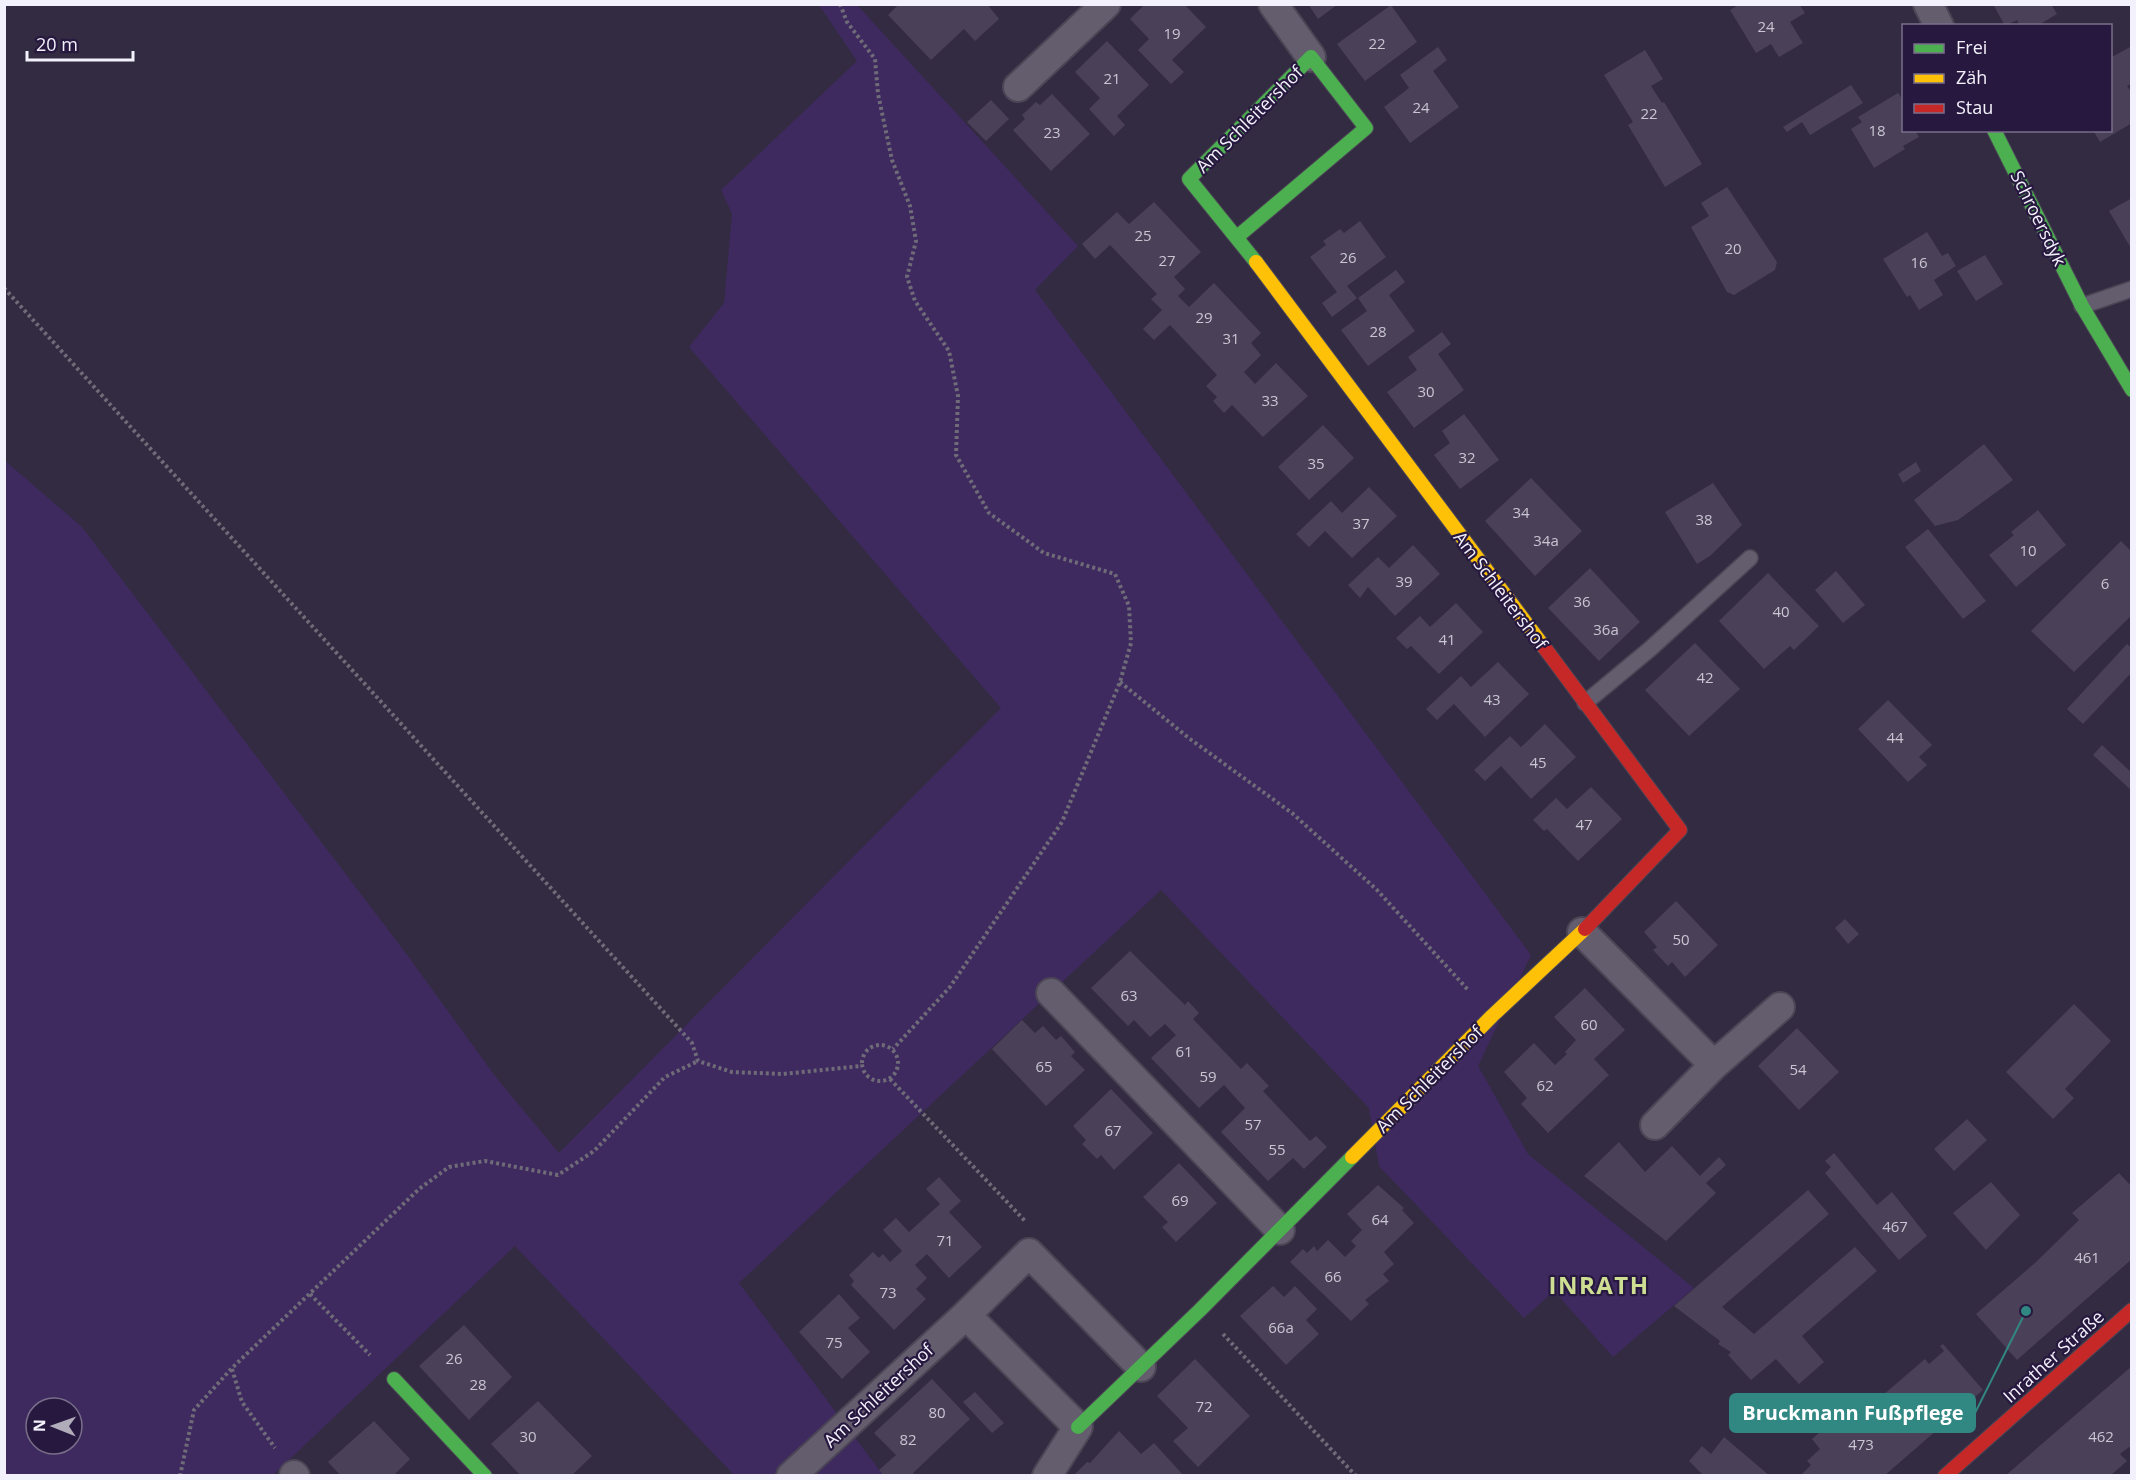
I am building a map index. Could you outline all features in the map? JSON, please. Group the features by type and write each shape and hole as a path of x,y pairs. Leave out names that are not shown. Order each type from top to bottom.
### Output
{"street":[{"path":"1018,87 1106,4"},
{"name":"Am Schleitershof","path":"1237,237 1366,128 1273,4"},
{"path":"1928,4 1937,24"},
{"name":"Am Schleitershof","path":"1047,1476 1078,1427 1200,1310 1492,1016 1582,932 1680,830 1237,237 1189,179 1311,57"},
{"name":"Schroersdyk","path":"1995,132 2082,306 2132,390"},
{"path":"1582,932 1714,1065"},
{"path":"1051,993 1280,1230"},
{"path":"1655,1125 1714,1065 1780,1007"},
{"path":"1029,1253 1141,1367"},
{"name":"Am Schleitershof","path":"791,1476 966,1315 1029,1253"},
{"name":"Inrather Straße","path":"1947,1475 2132,1310"},
{"path":"966,1315 1078,1427"},
{"path":"394,1379 484,1476"}],"lane":[{"path":"2082,306 2132,289"},
{"path":"1585,703 1750,558"}],"path":[{"path":"840,4 847,22 875,58 880,105 892,160 910,206 916,241 907,277 915,301 949,351 954,373 958,396 956,455 989,513 1044,553 1115,574 1129,606 1131,643 1120,682 1062,822 950,987 893,1049"},
{"path":"4,288 692,1043 698,1061"},
{"path":"1120,682 1190,739 1292,813 1377,890 1492,1016"},
{"path":"882,1044 893,1049 898,1057 898,1070 890,1079 878,1082 867,1077 861,1066 863,1055 870,1047 882,1044"},
{"path":"180,1476 194,1410 232,1368 419,1189 449,1167 485,1161 558,1175 594,1151 665,1077 698,1061 732,1072 773,1074 861,1066"},
{"path":"890,1079 1042,1240 1029,1253"},
{"path":"310,1294 394,1379"},
{"path":"1200,1310 1356,1476"},
{"path":"232,1368 242,1402 294,1475"}],"shaded area":[{"path":"819,5 857,5 1078,246 1035,290 1531,955 1478,1066 1528,1154 1694,1288 1613,1357 1554,1291 1524,1318 1379,1166 1369,1108 1161,890 739,1283 883,1475 734,1475 515,1246 273,1475 5,1475 4,460 82,527 408,956 495,1076 559,1153 1001,708 689,347 724,303 732,214 721,190 857,61"}],"building":[{"path":"899,4 987,4 999,19 975,41 964,29 931,60 888,15"},
{"path":"1145,4 1184,4 1206,27 1172,60 1184,72 1171,84 1138,50 1149,39 1130,19"},
{"path":"1308,4 1338,4 1318,19"},
{"path":"1740,4 1799,4 1805,13 1790,22 1803,43 1779,57 1771,44 1756,53 1730,10"},
{"path":"1993,4 2051,4 2057,14 2040,24 2019,24 2017,20 2004,24"},
{"path":"1391,5 1417,42 1365,81 1337,44"},
{"path":"1107,41 1149,85 1117,116 1125,125 1114,136 1089,109 1100,98 1075,72"},
{"path":"2132,46 2132,83 2127,86 2132,93 2132,123 2100,142 2094,132 2112,132 2112,57"},
{"path":"1438,47 1447,60 1433,71 1459,107 1410,143 1384,107 1409,88 1400,75"},
{"path":"1645,50 1663,79 1651,86 1662,103 1664,102 1702,164 1665,187 1628,125 1633,122 1604,75"},
{"path":"1851,85 1863,103 1810,135 1802,122 1787,132 1783,127"},
{"path":"1898,93 1902,98 1902,132 1916,132 1919,137 1903,146 1905,149 1874,168 1851,129 1862,122 1858,117"},
{"path":"1052,94 1090,134 1051,171 1013,130 1025,119 1022,115 1036,102 1040,105"},
{"path":"991,100 1009,119 986,141 967,122"},
{"path":"1727,187 1777,262 1775,270 1734,295 1727,292 1691,227 1709,216 1701,203"},
{"path":"2132,198 2132,250 2109,211"},
{"path":"1154,202 1201,252 1174,277 1185,289 1178,296 1189,307 1214,283 1261,333 1251,343 1261,355 1244,372 1255,384 1276,363 1308,396 1263,437 1232,405 1224,413 1213,401 1217,397 1206,386 1217,375 1170,325 1154,340 1143,329 1162,310 1151,299 1157,294 1110,245 1095,259 1082,244 1117,212 1129,224"},
{"path":"1360,221 1386,257 1347,286 1357,298 1332,317 1322,303 1337,292 1310,257 1326,245 1323,241 1340,229 1344,233"},
{"path":"1927,232 1942,256 1948,253 1956,266 1934,280 1943,295 1919,310 1910,295 1907,297 1883,259"},
{"path":"1985,255 2003,284 1976,301 1957,271"},
{"path":"1396,270 1405,282 1389,295 1415,331 1368,366 1341,330 1367,311 1358,298"},
{"path":"1442,332 1451,344 1438,354 1464,390 1414,428 1387,392 1417,370 1408,357"},
{"path":"1464,414 1499,460 1460,489 1434,455 1450,443 1442,431"},
{"path":"1323,425 1354,458 1309,500 1278,467"},
{"path":"1984,444 2013,480 1958,520 1935,526 1914,500"},
{"path":"1916,462 1921,471 1903,483 1898,474"},
{"path":"1531,478 1582,531 1535,576 1485,521"},
{"path":"1713,483 1742,525 1710,556 1697,564 1665,512"},
{"path":"1369,487 1397,516 1352,558 1325,531 1309,547 1296,534 1331,501 1342,513"},
{"path":"2038,510 2066,545 2016,587 1989,555 2014,535 2011,532"},
{"path":"1928,529 1986,601 1963,619 1905,547"},
{"path":"2121,541 2132,552 2132,615 2074,672 2031,631"},
{"path":"1413,545 1440,574 1395,616 1368,587 1360,598 1348,585 1378,557 1389,568"},
{"path":"1590,568 1640,622 1599,661 1548,608"},
{"path":"1836,571 1865,605 1843,623 1815,590"},
{"path":"1768,573 1819,626 1794,650 1790,646 1764,669 1719,621"},
{"path":"1456,603 1483,632 1439,674 1411,646 1407,649 1396,638 1420,616 1430,627"},
{"path":"1695,643 1740,689 1689,736 1645,690"},
{"path":"2127,644 2132,648 2132,672 2083,724 2067,709"},
{"path":"1498,662 1529,694 1485,737 1454,704 1437,720 1426,709 1461,676 1471,687"},
{"path":"1888,700 1932,745 1919,757 1927,765 1908,782 1858,729"},
{"path":"1545,724 1576,757 1531,799 1501,766 1485,781 1474,770 1510,736 1521,747"},
{"path":"2102,745 2132,773 2132,791 2093,755"},
{"path":"1591,787 1622,819 1578,861 1547,829 1544,831 1533,820 1556,798 1567,809"},
{"path":"1676,901 1718,945 1685,977 1672,962 1668,966 1653,950 1657,947 1644,932"},
{"path":"1845,919 1859,934 1848,944 1835,928"},
{"path":"1130,951 1185,1005 1188,1001 1199,1013 1193,1019 1241,1069 1247,1063 1269,1086 1263,1091 1310,1141 1316,1136 1327,1147 1304,1169 1293,1158 1268,1181 1221,1132 1245,1108 1224,1085 1199,1108 1151,1058 1176,1035 1165,1024 1150,1037 1134,1020 1128,1026 1091,988"},
{"path":"1585,988 1625,1030 1594,1059 1609,1075 1548,1133 1521,1104 1527,1098 1504,1072 1534,1043 1555,1065 1567,1054 1565,1052 1576,1040 1554,1017"},
{"path":"2074,1004 2111,1041 2065,1089 2074,1098 2053,1119 2006,1072"},
{"path":"1022,1020 1035,1033 1043,1026 1056,1040 1061,1036 1075,1052 1071,1056 1085,1070 1046,1106 992,1049"},
{"path":"1797,1028 1839,1072 1799,1110 1758,1066"},
{"path":"1111,1089 1153,1133 1114,1170 1101,1155 1097,1159 1082,1144 1086,1140 1073,1126"},
{"path":"1967,1119 1987,1140 1954,1171 1934,1149"},
{"path":"1619,1142 1645,1172 1672,1146 1700,1176 1719,1157 1726,1165 1706,1183 1716,1193 1666,1241 1584,1176"},
{"path":"1834,1153 1877,1205 1892,1192 1927,1236 1899,1260 1825,1173 1831,1167 1825,1161"},
{"path":"1179,1163 1217,1203 1176,1242 1162,1227 1168,1222 1143,1197"},
{"path":"2119,1173 2132,1187 2132,1259 2017,1360 1976,1314 2036,1262 2079,1220 2072,1213"},
{"path":"939,1177 961,1201 949,1212 982,1247 949,1278 927,1254 915,1265 927,1278 916,1289 926,1299 894,1330 851,1285 854,1281 849,1275 873,1252 879,1258 883,1254 890,1262 902,1251 883,1230 896,1218 909,1232 940,1204 926,1189"},
{"path":"1991,1182 2020,1215 1986,1250 1953,1213"},
{"path":"1378,1185 1404,1208 1402,1210 1414,1223 1384,1252 1394,1264 1383,1274 1389,1281 1365,1300 1369,1304 1351,1321 1290,1262 1303,1249 1307,1253 1314,1246 1317,1251 1328,1240 1345,1257 1356,1246 1351,1241 1362,1230 1347,1214"},
{"path":"1808,1190 1829,1214 1722,1307 1754,1334 1855,1247 1877,1271 1802,1336 1824,1362 1799,1384 1776,1359 1751,1380 1728,1355 1731,1352 1718,1344 1720,1341 1674,1306"},
{"path":"1273,1286 1284,1297 1295,1286 1317,1309 1306,1320 1319,1334 1286,1365 1240,1316"},
{"path":"839,1294 860,1318 848,1328 870,1352 842,1379 799,1332"},
{"path":"464,1325 512,1377 469,1420 419,1366"},
{"path":"1943,1344 1983,1390 1884,1476 1800,1476 1811,1465 1807,1461 1820,1449 1812,1439 1857,1400 1871,1415 1888,1401 1883,1395 1925,1359 1929,1364 1944,1351 1940,1346"},
{"path":"1195,1359 1250,1416 1198,1467 1173,1441 1188,1428 1157,1396"},
{"path":"2132,1366 2132,1450 2129,1447 2120,1454 2127,1461 2110,1476 2005,1476"},
{"path":"932,1379 970,1419 913,1473 915,1476 884,1476 879,1470 896,1455 874,1433"},
{"path":"975,1392 1004,1423 992,1433 963,1402"},
{"path":"538,1401 592,1456 571,1476 521,1476 491,1444"},
{"path":"374,1421 410,1459 393,1476 341,1476 328,1462"},
{"path":"1119,1431 1141,1454 1154,1443 1184,1476 1073,1476 1087,1462 1090,1463"},
{"path":"1724,1437 1770,1476 1704,1476 1689,1461 1702,1446 1711,1454"}],"traffic: fast":[{"path":"1237,237 1366,128 1311,57 1189,179 1256,262"},
{"path":"1995,132 2082,306 2132,390"},
{"path":"1078,1427 1200,1310 1352,1157"},
{"path":"394,1379 485,1476"}],"traffic: slow":[{"path":"1256,262 1544,647"},
{"path":"1352,1157 1492,1016 1585,929"}],"traffic: jam":[{"path":"1544,647 1680,830 1585,929"},
{"path":"1945,1476 2132,1310"}],"place":[{"name":"Bruckmann Fußpflege","path":"2026,1311"}],"district":[{"name":"INRATH","path":"1599,1284"}]}
